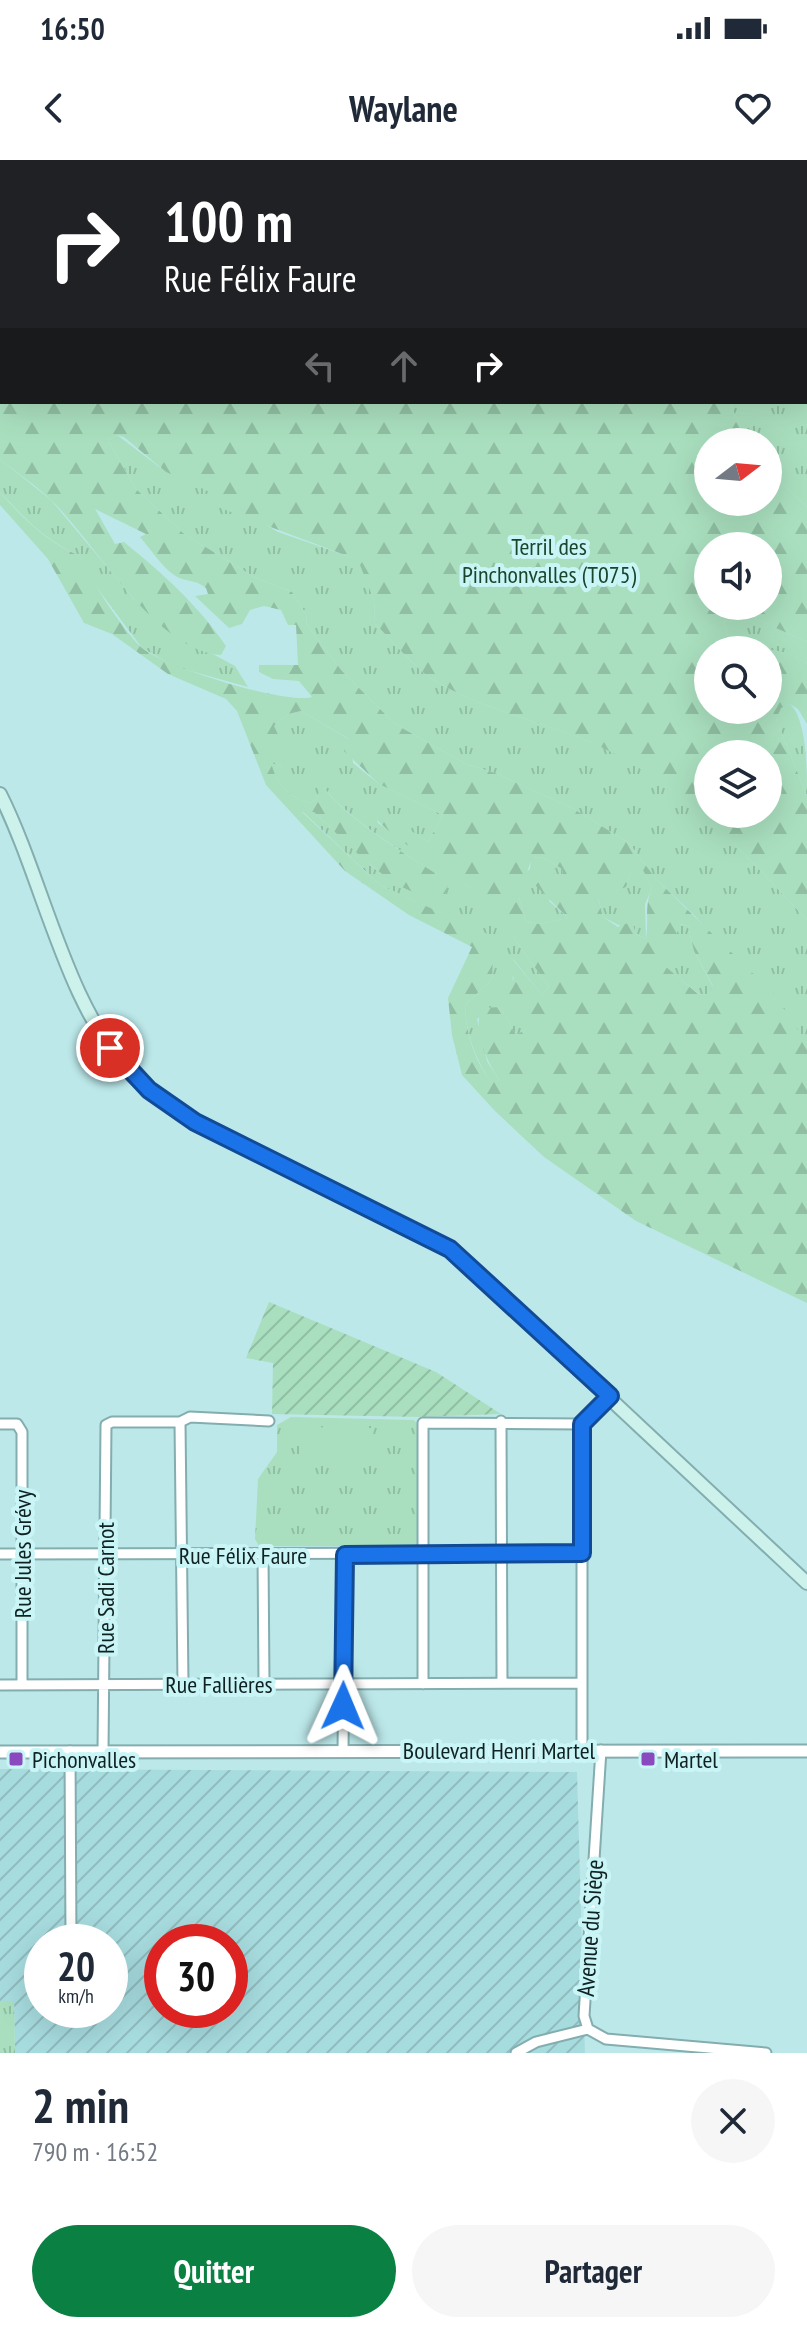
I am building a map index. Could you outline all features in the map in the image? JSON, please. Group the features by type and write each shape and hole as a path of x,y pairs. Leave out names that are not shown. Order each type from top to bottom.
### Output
{"main road":[{"path":"0,794 84,1002 102,1037 131,1074 165,1103 195,1122 450,1249 807,1583"}],"street":[{"path":"582,1750 582,1424 610,1396"},
{"path":"183,1684 180,1422 190,1417 269,1421"},
{"path":"423,1684 423,1423 501,1421 582,1424"},
{"path":"501,1421 502,1683"},
{"name":"Rue Sadi Carnot","path":"103,1752 106,1425 112,1422 180,1422"},
{"name":"Rue Jules Grévy","path":"0,1424 17,1424 22,1432 22,1685"},
{"name":"Rue Félix Faure","path":"0,1554 582,1553"},
{"path":"263,1555 264,1684"},
{"path":"343,1751 345,1555"},
{"name":"Rue Fallières","path":"0,1685 582,1683"},
{"name":"Avenue du Siège","path":"516,2053 536,2042 588,2029 584,2016 601,1750"},
{"path":"70,1751 71,1924"},
{"name":"Boulevard Henri Martel","path":"0,1752 807,1751"},
{"path":"588,2029 606,2039 766,2053"}],"shaded area":[{"path":"0,1769 577,1772 585,2053 15,2053 14,2001 0,2001"}],"green space":[{"name":"Terril des Pinchonvalles (T075)","path":"0,404 730,404 741,428 694,428 694,516 782,516 782,483 807,507 807,642 758,620 782,620 782,532 694,532 694,620 726,620 724,622 728,636 694,636 694,724 778,724 807,796 807,920 717,828 782,828 782,740 694,740 694,808 641,769 613,753 476,701 432,679 375,624 374,600 358,560 218,507 212,493 166,472 124,437 117,435 108,440 135,488 183,533 254,577 292,592 306,614 307,625 342,671 395,724 466,764 495,773 572,808 629,843 656,879 774,994 807,1044 807,1303 636,1221 544,1157 495,1111 462,1075 452,1035 448,998 472,947 409,915 345,871 266,785 237,711 226,699 168,674 112,634 84,623 48,559 0,505 0,492 37,529 80,556 108,605 142,648 175,665 253,690 298,698 312,697 299,681 273,679 259,672 259,665 298,665 296,625 288,625 281,610 264,606 250,610 242,624 229,628 195,596 208,594 206,588 170,572 140,537 146,534 95,509 115,544 124,542 165,578 192,603 226,646 221,655 197,649 151,616 52,501 0,459","holes":["301,711 349,739 344,751 379,784 443,815 428,842 372,805 369,811 409,847 488,900 501,900 515,881 524,881 532,858 542,857 562,869 563,875 548,873 535,885 568,918 540,924 526,922 519,897 507,901 502,910 508,917 516,916 519,924 513,930 513,937 549,987 542,995 509,955 503,959 514,978 510,985 498,990 497,997 515,1005 520,1016 536,1024 516,1035 500,1007 482,1008 480,1035 485,1054 499,1080 492,1083 476,1056 469,1036 465,1005 492,979 494,937 380,885 302,812 314,812 374,868 392,880 427,896 444,897 449,882 365,826 321,785 317,798 311,803 296,798 285,789 271,763 283,767 283,745 274,726 288,714","643,870 652,888 647,907 646,939 636,934 632,921 618,927 603,917 598,898 626,887 631,872","680,924 688,926 694,951 713,986 706,995 698,994 666,967"]},
{"path":"730,404 807,404 807,507 782,483 782,428 741,428"},
{"path":"117,435 166,472 200,486 278,532 359,560 374,600 375,624 432,679 476,701 614,753 642,769 693,807 694,828 717,828 807,920 807,1044 695,916 656,879 629,843 572,808 495,773 466,764 395,724 342,671 307,625 306,614 292,592 254,577 183,533 135,488 108,440"},
{"path":"0,459 51,500 133,598 170,631 235,666 248,687 176,667 142,648 89,577 80,556 27,520 0,492"},
{"path":"758,620 807,642 807,663 782,653 782,636 728,636 724,622"},
{"name":"Terril des Pinchonvalles (T075)","path":"782,652 807,663 807,724 798,709 790,704 782,708"},
{"path":"790,704 800,721 806,759 807,796 778,724 782,724 782,707"},
{"path":"301,711 350,740 353,763 379,784 443,815 428,842 372,806 378,823 476,891 515,881 530,869 531,858 542,857 562,869 563,875 557,875 549,901 568,918 540,924 526,922 519,897 516,915 519,924 513,937 549,987 542,995 513,959 513,995 537,1024 516,1035 500,1007 477,1019 487,1061 499,1080 492,1084 472,1046 465,1005 492,979 493,937 380,885 301,810 314,812 376,870 449,883 350,814 322,786 311,803 296,798 284,789 270,762 282,767 274,726 288,714"},
{"path":"643,869 652,888 645,904 646,939 603,917 598,897 626,887 631,872"},
{"path":"679,924 688,926 694,951 713,987 706,995 699,994 665,967"},
{"path":"269,1302 436,1372 501,1414 419,1417 272,1414 273,1363 246,1358"},
{"path":"291,1417 414,1420 419,1426 417,1546 259,1546 255,1539 258,1479 277,1452 277,1425"},
{"path":"299,1427 371,1428 371,1466 299,1466"},
{"path":"0,2001 14,2001 15,2053 0,2053"}],"place":[{"name":"Pichonvalles","path":"16,1759"},
{"name":"Martel","path":"648,1759"}],"route":[{"path":"110,1048 149,1090 195,1122 450,1249 610,1396 582,1424 582,1553 345,1555 343,1706"}]}
